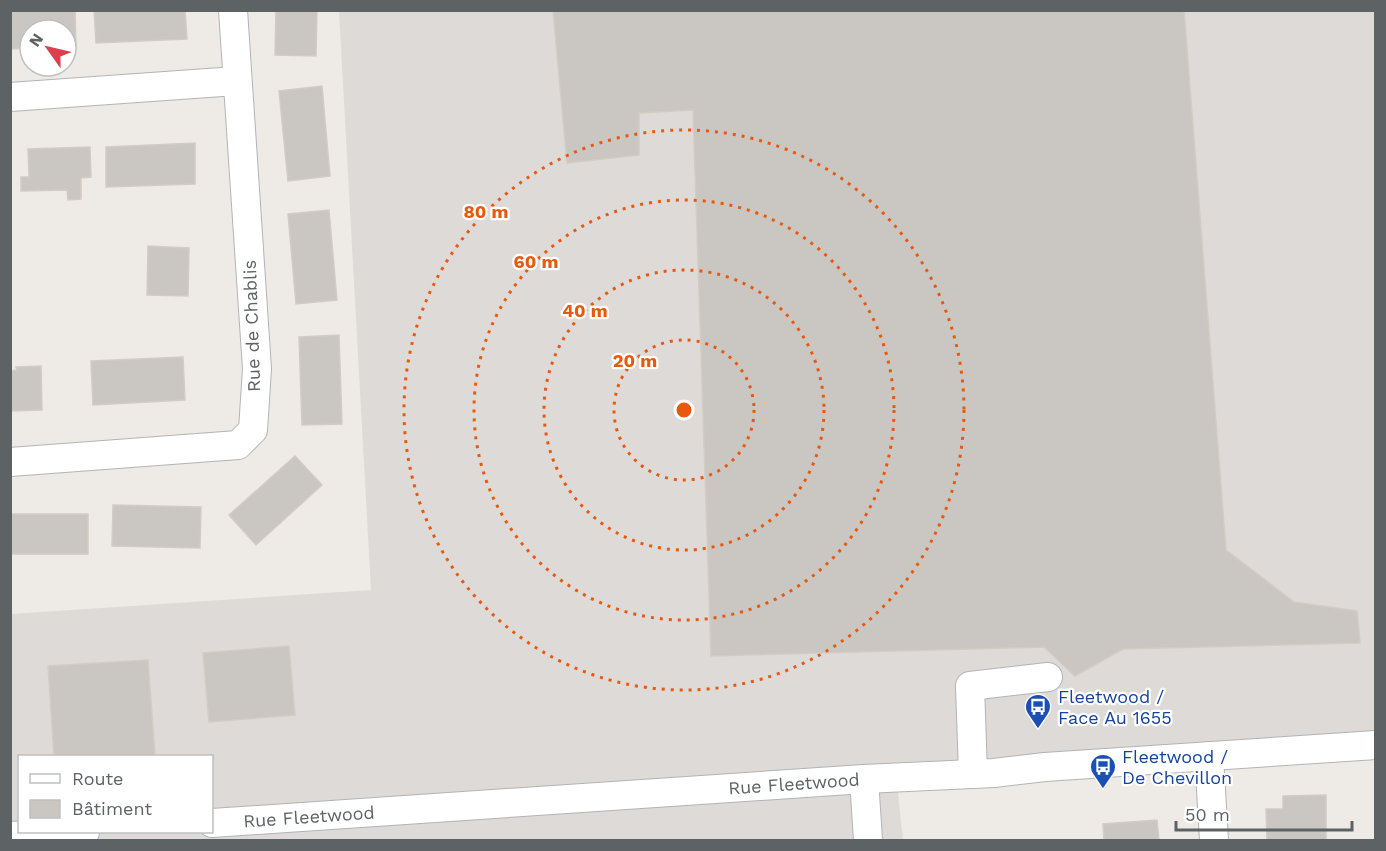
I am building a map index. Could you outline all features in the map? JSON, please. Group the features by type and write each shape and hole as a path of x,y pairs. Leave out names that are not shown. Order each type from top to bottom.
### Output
{"street":[{"name":"Rue de Chablis","path":"10,462 238,445 253,430 257,369 232,10"},
{"path":"10,97 236,81"},
{"path":"974,774 970,686 1048,677"},
{"name":"Rue Fleetwood","path":"213,823 864,779 974,774 1376,745"},
{"path":"1209,756 1214,840"},
{"path":"864,779 868,840"},
{"path":"10,836 55,833"}],"shaded area":[{"path":"339,11 1375,11 1375,745 897,784 903,840 11,840 11,614 371,590"}],"building":[{"path":"10,10 75,10 75,18 18,18 18,49 10,49"},
{"path":"94,10 185,10 187,39 96,43"},
{"path":"276,10 317,10 316,56 275,55"},
{"path":"553,10 1184,10 1226,550 1294,602 1357,611 1360,643 1123,649 1075,676 1044,647 711,656 693,110 639,113 639,155 567,163"},
{"path":"322,86 330,176 288,181 279,91"},
{"path":"195,143 195,184 106,187 106,147"},
{"path":"90,147 91,177 81,178 81,199 68,200 67,190 21,191 21,177 29,177 28,149"},
{"path":"329,210 337,300 296,304 288,214"},
{"path":"148,246 189,248 188,296 147,295"},
{"path":"339,335 342,424 302,425 299,337"},
{"path":"183,357 185,400 93,405 91,361"},
{"path":"41,366 42,410 10,411 10,371 17,370 16,367"},
{"path":"295,456 322,485 256,545 229,515"},
{"path":"113,505 201,507 200,548 112,546"},
{"path":"10,514 88,514 88,554 10,554"},
{"path":"289,646 295,715 209,722 203,653"},
{"path":"148,660 155,755 54,755 48,666"},
{"path":"1326,795 1326,840 1267,840 1266,809 1283,809 1283,796"},
{"path":"1157,820 1159,840 1104,840 1103,824"}],"place":[{"name":"Fleetwood / Face Au 1655","path":"1038,730"},
{"name":"Fleetwood / De Chevillon","path":"1103,790"}]}
